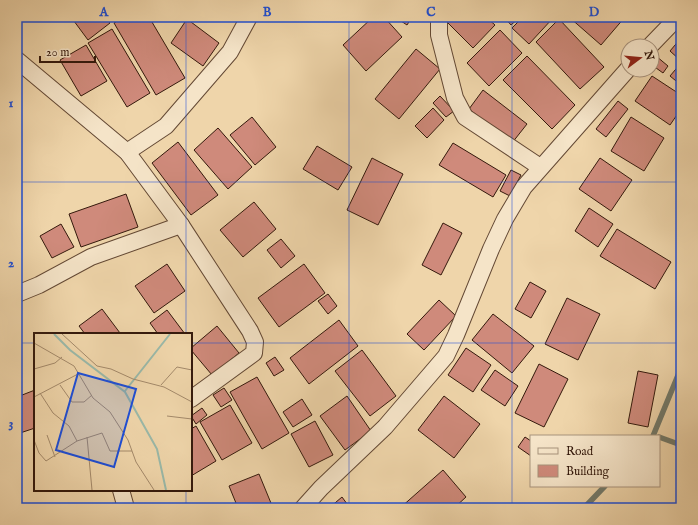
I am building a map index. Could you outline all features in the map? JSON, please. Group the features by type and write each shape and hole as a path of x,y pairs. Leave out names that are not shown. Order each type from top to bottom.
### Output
{"street":[{"path":"127,152 166,126 230,52 250,17"},
{"path":"439,17 439,35 455,98 465,117 540,168"},
{"path":"658,38 678,17"},
{"path":"17,60 127,152 181,225 250,331 255,342 254,353 192,398"},
{"path":"303,508 320,488 385,427 446,356 456,336 490,249 505,219 524,187 620,78"},
{"path":"17,294 39,285 91,257 181,225"},
{"path":"121,491 126,508"}],"building":[{"path":"71,17 105,17 110,23 88,40"},
{"path":"124,17 149,17 185,78 156,95 114,23"},
{"path":"373,17 384,17 402,37 366,71 343,45"},
{"path":"395,17 412,17 407,25"},
{"path":"448,17 486,17 495,25 473,48 445,20"},
{"path":"504,17 520,17 511,25"},
{"path":"523,17 553,18 529,44 512,28"},
{"path":"569,17 625,17 601,45"},
{"path":"187,19 219,43 203,66 171,43"},
{"path":"559,19 604,67 580,89 536,42"},
{"path":"112,29 150,93 127,107 88,43"},
{"path":"500,30 522,53 489,86 467,63"},
{"path":"681,38 681,59 680,60 670,51"},
{"path":"86,45 107,81 81,96 60,60"},
{"path":"416,49 440,69 399,119 375,99"},
{"path":"527,56 575,105 552,129 503,80"},
{"path":"660,59 668,66 663,73 660,71"},
{"path":"681,63 681,85 670,76"},
{"path":"651,78 655,78 681,95 681,109 670,125 635,101"},
{"path":"483,90 527,124 512,143 469,109"},
{"path":"440,96 454,111 446,117 433,103"},
{"path":"618,101 628,109 606,137 596,129"},
{"path":"433,108 444,120 427,138 415,126"},
{"path":"252,117 276,147 255,165 230,135"},
{"path":"631,117 664,138 644,171 611,151"},
{"path":"218,128 252,167 228,189 194,150"},
{"path":"178,142 218,195 191,215 152,163"},
{"path":"453,143 506,175 493,197 439,165"},
{"path":"317,146 352,167 338,190 303,169"},
{"path":"372,158 403,174 378,225 347,210"},
{"path":"600,158 632,180 611,211 579,189"},
{"path":"511,170 521,175 510,196 500,191"},
{"path":"126,194 138,227 81,247 69,214"},
{"path":"254,202 276,229 243,257 220,230"},
{"path":"589,208 613,224 598,247 575,231"},
{"path":"443,223 462,233 441,275 422,265"},
{"path":"61,224 74,247 52,258 40,236"},
{"path":"617,229 671,262 655,289 600,256"},
{"path":"281,239 295,256 281,268 267,250"},
{"path":"167,264 185,291 154,313 135,286"},
{"path":"304,264 325,293 279,327 258,298"},
{"path":"530,282 546,291 531,318 515,309"},
{"path":"328,294 337,306 328,314 318,301"},
{"path":"567,298 600,314 578,360 545,344"},
{"path":"439,300 456,316 424,350 407,334"},
{"path":"102,309 120,333 84,333 79,326"},
{"path":"167,310 184,333 157,333 150,323"},
{"path":"493,314 534,346 512,373 472,340"},
{"path":"339,320 358,346 309,384 290,358"},
{"path":"217,326 239,353 212,375 192,351 192,347"},
{"path":"466,348 491,365 473,392 448,375"},
{"path":"362,350 396,396 370,416 335,371"},
{"path":"275,357 284,370 274,376 266,363"},
{"path":"539,364 568,379 544,427 515,413"},
{"path":"495,370 518,386 505,406 481,390"},
{"path":"638,371 658,375 648,427 628,423"},
{"path":"257,377 289,433 262,449 230,392"},
{"path":"224,388 232,400 221,407 213,395"},
{"path":"34,390 34,428 17,434 17,397"},
{"path":"347,396 371,431 345,450 320,416"},
{"path":"444,396 480,424 454,458 418,430"},
{"path":"302,399 312,415 293,427 283,412"},
{"path":"230,405 252,443 222,460 200,422"},
{"path":"202,408 207,415 196,424 192,415"},
{"path":"315,421 333,455 309,467 291,434"},
{"path":"196,426 216,461 192,475 192,428"},
{"path":"525,437 530,440 530,455 518,447"},
{"path":"443,470 466,497 454,508 400,508"},
{"path":"259,474 273,508 238,508 229,486"},
{"path":"342,497 350,508 329,508"}],"waterway":[{"path":"653,435 681,368"},
{"path":"660,437 681,445"},
{"path":"584,508 604,487"}]}
